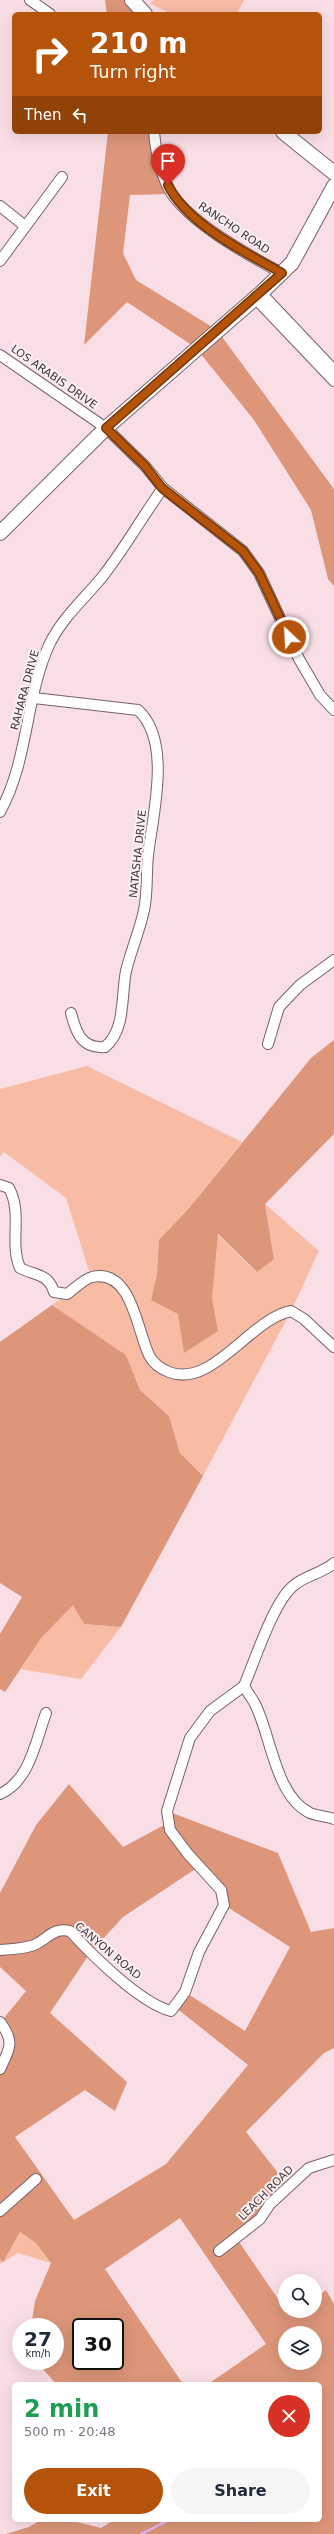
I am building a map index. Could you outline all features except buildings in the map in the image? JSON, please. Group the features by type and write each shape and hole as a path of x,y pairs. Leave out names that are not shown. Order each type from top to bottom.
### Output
{"street":[{"path":"30,0 47,12"},
{"path":"132,0 143,12"},
{"name":"RANCHO ROAD","path":"154,134 156,154 164,176 172,194 188,212 252,257 282,273"},
{"path":"285,134 334,173"},
{"path":"0,261 25,226 33,219 62,177"},
{"path":"0,532 106,428 282,273 302,247 330,202 334,186"},
{"path":"0,206 25,226"},
{"path":"258,295 334,370"},
{"path":"258,295 334,381"},
{"name":"LOS ARABIS DRIVE","path":"0,355 106,428 145,466 162,488 243,551 259,573 299,659 320,695 334,710"},
{"name":"RAHARA DRIVE","path":"0,812 16,774 34,698 51,642 69,613 103,576 162,488"},
{"name":"NATASHA DRIVE","path":"34,698 138,710 152,728 157,752 156,796 146,874 147,890 144,910 126,971 117,1034 105,1047 94,1048 80,1037 71,1013"},
{"path":"268,1044 279,1007 300,985 334,960"},
{"path":"0,1186 9,1188 15,1199 17,1214 16,1259 20,1268 38,1274 51,1282 54,1292 67,1294 91,1277 106,1276 121,1286 135,1311 149,1355 157,1365 170,1372 185,1376 202,1372 280,1313 291,1311 304,1319 334,1347"},
{"path":"334,1563 304,1577 291,1587 280,1603 244,1686 256,1704 279,1771 288,1791 298,1805 310,1813 334,1818"},
{"name":"CANYON ROAD","path":"0,1950 35,1944 55,1931 62,1929 70,1931 116,1976 161,2008 171,2011 175,2007 185,1992 199,1952 224,1905 222,1890 188,1854 170,1830 167,1811 190,1738 210,1711 244,1686"},
{"path":"0,1794 6,1791 26,1772 46,1713"},
{"path":"0,2022 10,2037 10,2047 0,2069"},
{"name":"LEACH ROAD","path":"219,2251 260,2219 270,2204 308,2168 334,2160"},
{"path":"0,2211 36,2179"}],"shaded area":[{"path":"105,0 132,0 143,12 107,12"},
{"path":"153,0 244,0 238,12 167,12 151,4"},
{"path":"108,134 155,134 172,194 130,195 123,253 136,280 217,330 334,489 334,586 328,579 311,510 254,420 196,348 127,302 84,345"},
{"path":"334,1040 334,1134 265,1204 274,1259 257,1272 218,1234 212,1298 218,1331 184,1353 178,1314 151,1300 157,1274 159,1240 190,1207 311,1058"},
{"path":"87,1066 242,1142 190,1207 159,1240 157,1274 151,1300 218,1331 212,1298 217,1234 256,1272 274,1258 265,1204 319,1251 291,1311 203,1476 180,1453 169,1416 140,1390 126,1355 52,1305 91,1277 66,1198 4,1152 0,1157 0,1089"},
{"path":"52,1305 126,1355 140,1390 169,1416 180,1453 203,1476 121,1627 84,1624 73,1605 42,1637 5,1692 0,1689 0,1634 22,1597 0,1583 0,1342"},
{"path":"73,1604 84,1624 121,1627 81,1679 21,1669 42,1637"},
{"path":"69,1784 123,1847 168,1823 167,1811 278,1853 311,1932 334,1928 334,2048 324,2053 246,2132 289,2187 237,2239 278,2299 278,2318 322,2318 322,2293 326,2290 334,2304 334,2534 6,2534 29,2527 38,2522 77,2522 101,2528 111,2522 322,2522 322,2382 211,2382 266,2344 180,2218 105,2269 182,2382 54,2382 44,2370 64,2370 64,2318 32,2318 35,2301 51,2263 36,2243 20,2232 3,2262 0,2259 0,2069 10,2047 0,2023 26,1991 0,1967 0,1893 36,1825","holes":["200,1866 221,1889 224,1905 290,1947 245,2031 185,1992 175,2007 248,2065 166,2164 74,2220 15,2137 85,2090 115,2111 127,2082 50,2013 90,1953 123,1917"]},
{"path":"20,2232 36,2243 51,2263 18,2253 0,2264 0,2259 3,2261"}],"waterway":[{"path":"141,2534 165,2522"}],"route":[{"path":"168,185 172,194 188,212 214,232 252,257 282,273 106,428 145,466 162,488 243,551 259,573 289,637"}]}
